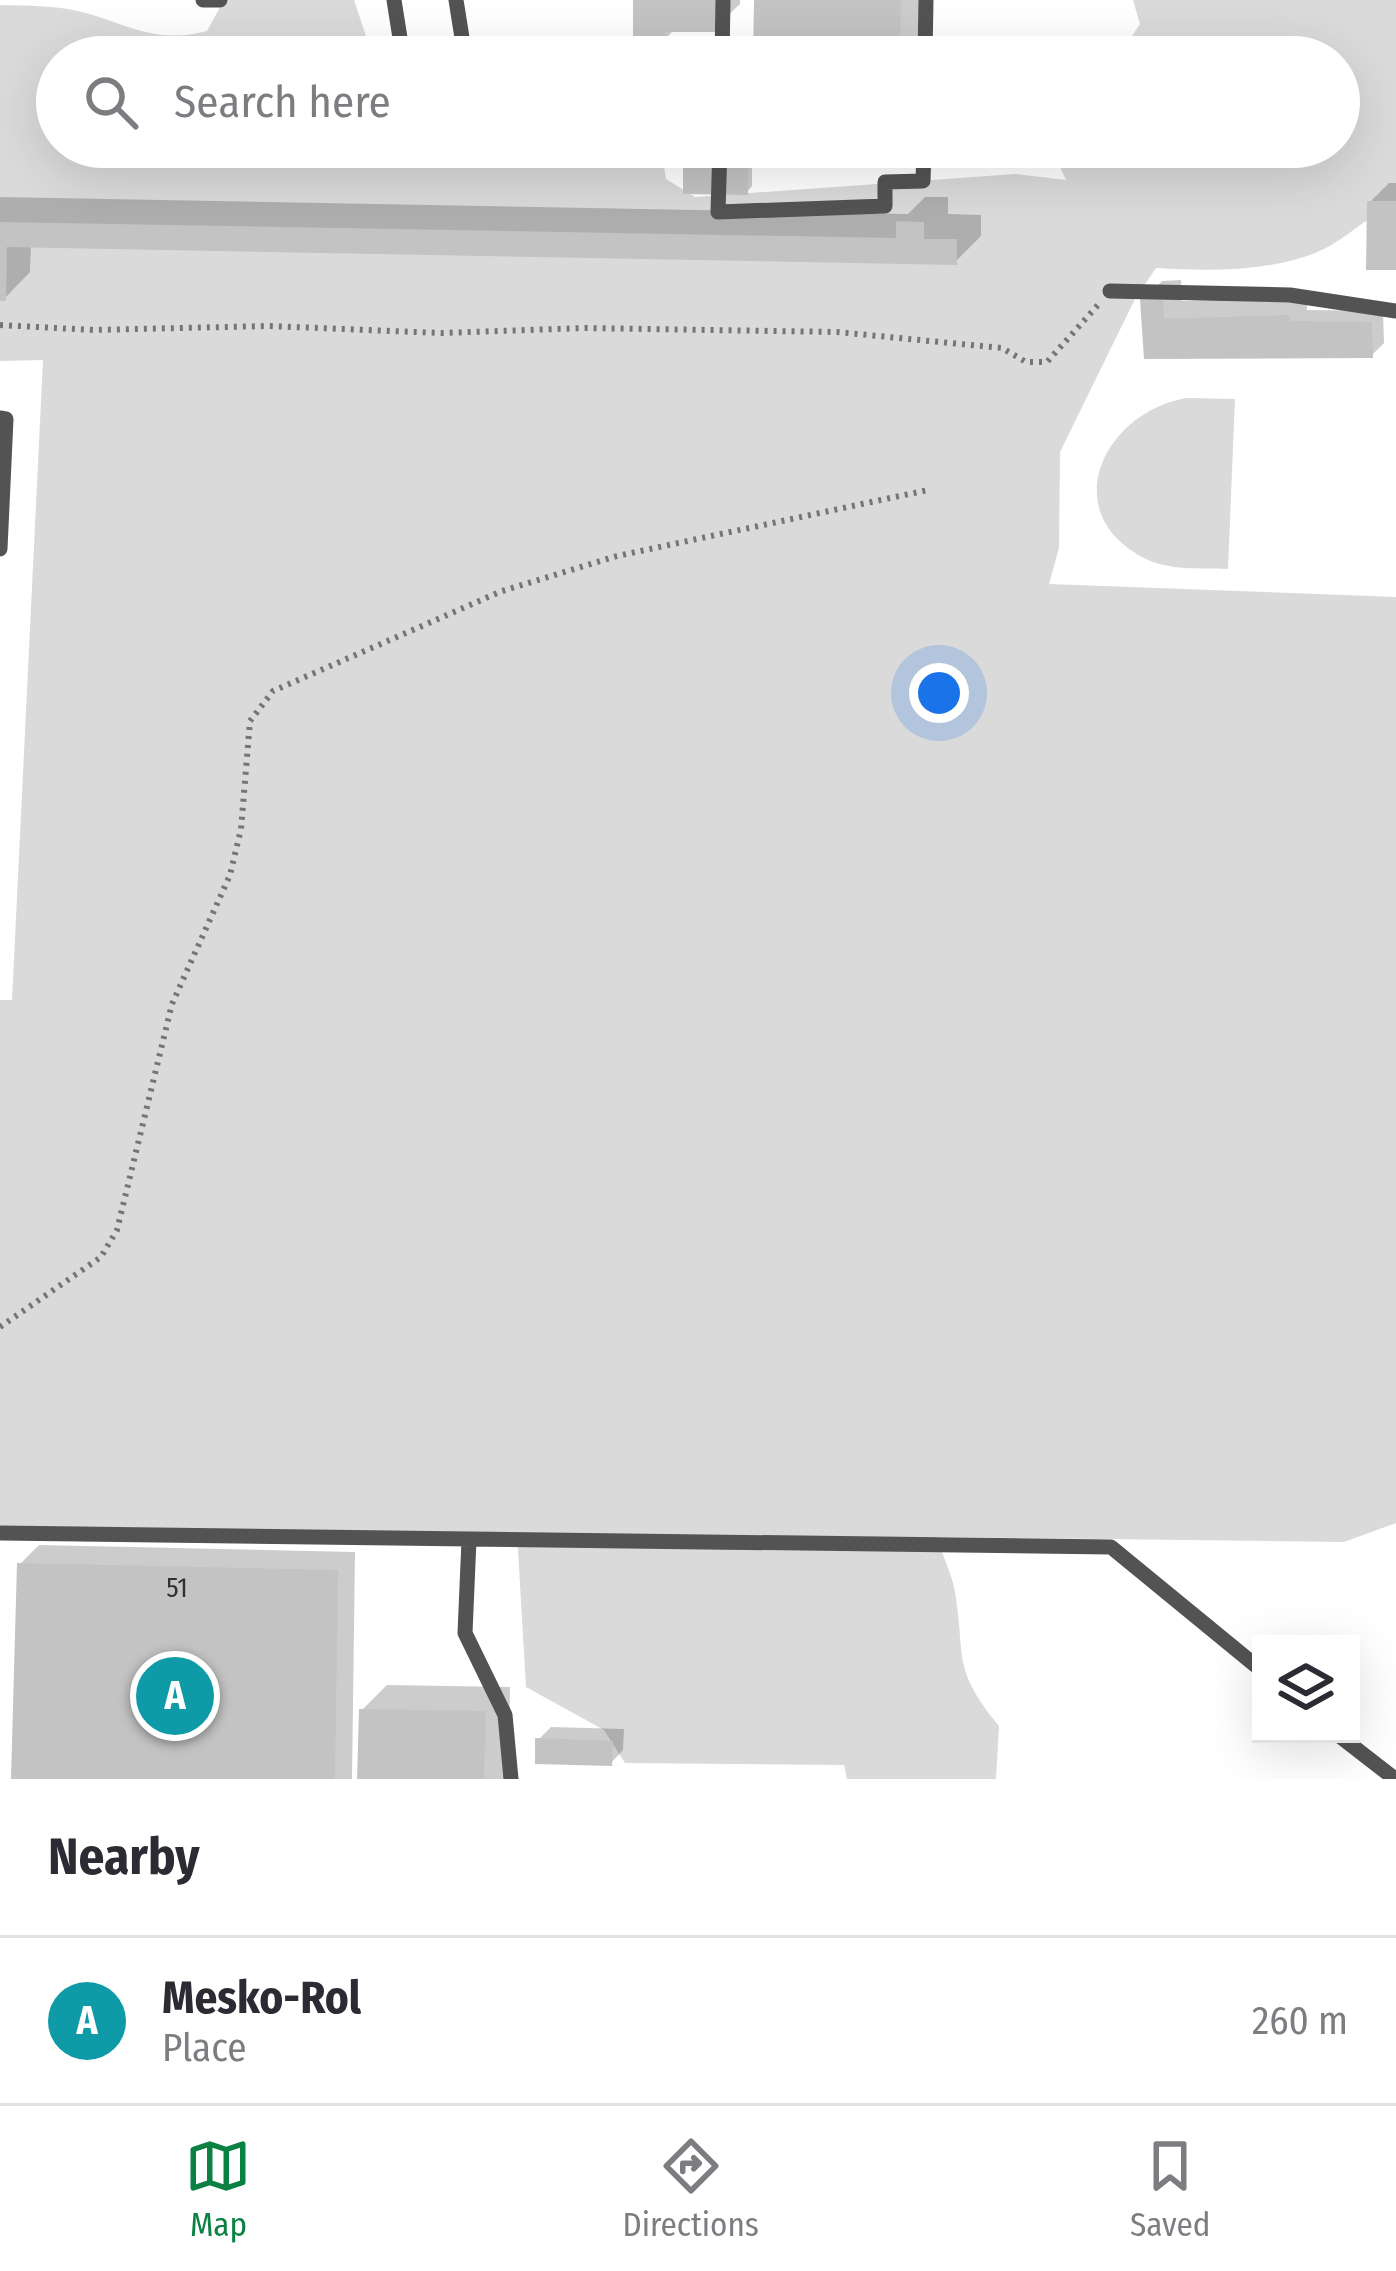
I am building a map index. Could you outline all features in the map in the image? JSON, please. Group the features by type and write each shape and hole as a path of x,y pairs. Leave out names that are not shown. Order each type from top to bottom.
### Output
{"lane":[{"path":"202,0 220,0"},
{"path":"394,0 400,36"},
{"path":"456,0 463,36"},
{"path":"722,36 723,0"},
{"path":"925,36 926,0"},
{"path":"719,168 718,212 885,206 885,182 923,181 923,168"},
{"path":"1110,292 1290,295 1396,311"},
{"path":"0,418 6,419 0,549"},
{"path":"0,1533 1111,1547 1252,1663"},
{"path":"469,1540 465,1633 505,1715 511,1779"},
{"path":"1349,1743 1395,1779"}],"path":[{"path":"0,325 93,330 269,326 441,333 585,328 837,332 1003,348 1026,362 1047,362 1110,292"},
{"path":"0,1327 101,1257 117,1230 172,1004 230,875 241,830 250,721 273,691 502,591 617,556 928,490"}],"shaded area":[{"path":"224,0 354,0 366,36 173,36 207,31"},
{"path":"1133,0 1396,0 1396,205 1326,248 1277,264 1237,269 1156,268 1135,299 1060,452 1059,548 1049,584 1396,597 1396,1523 1344,1542 937,1537 954,1585 967,1675 999,1726 996,1779 847,1779 844,1765 625,1763 604,1730 526,1687 517,1533 0,1526 0,1000 12,1000 43,360 0,361 0,5 65,9 173,36 36,36 36,168 664,168 666,179 695,197 1015,174 1066,180 1061,168 1360,168 1360,36 1132,36 1140,24"},
{"path":"1187,398 1235,399 1228,569 1185,568 1144,558 1117,538 1102,515 1097,491 1101,466 1114,442 1133,422"}],"building":[{"path":"633,0 716,0 716,32 633,36"},
{"path":"754,0 901,0 900,36 753,36"},
{"path":"683,168 748,168 748,195 683,194"},
{"path":"1367,201 1396,201 1396,270 1366,270"},
{"path":"896,221 924,222 924,239 957,239 957,265 7,247 6,301 0,301 0,222 896,238"},
{"path":"1163,298 1164,319 1289,315 1290,321 1372,322 1373,358 1144,359 1140,299"},
{"path":"17,1563 338,1570 335,1779 11,1779"},
{"path":"359,1709 486,1711 484,1779 357,1779"},
{"path":"535,1738 613,1741 612,1766 535,1764"}],"place":[{"name":"Mesko-Rol","path":"175,1696"}]}
